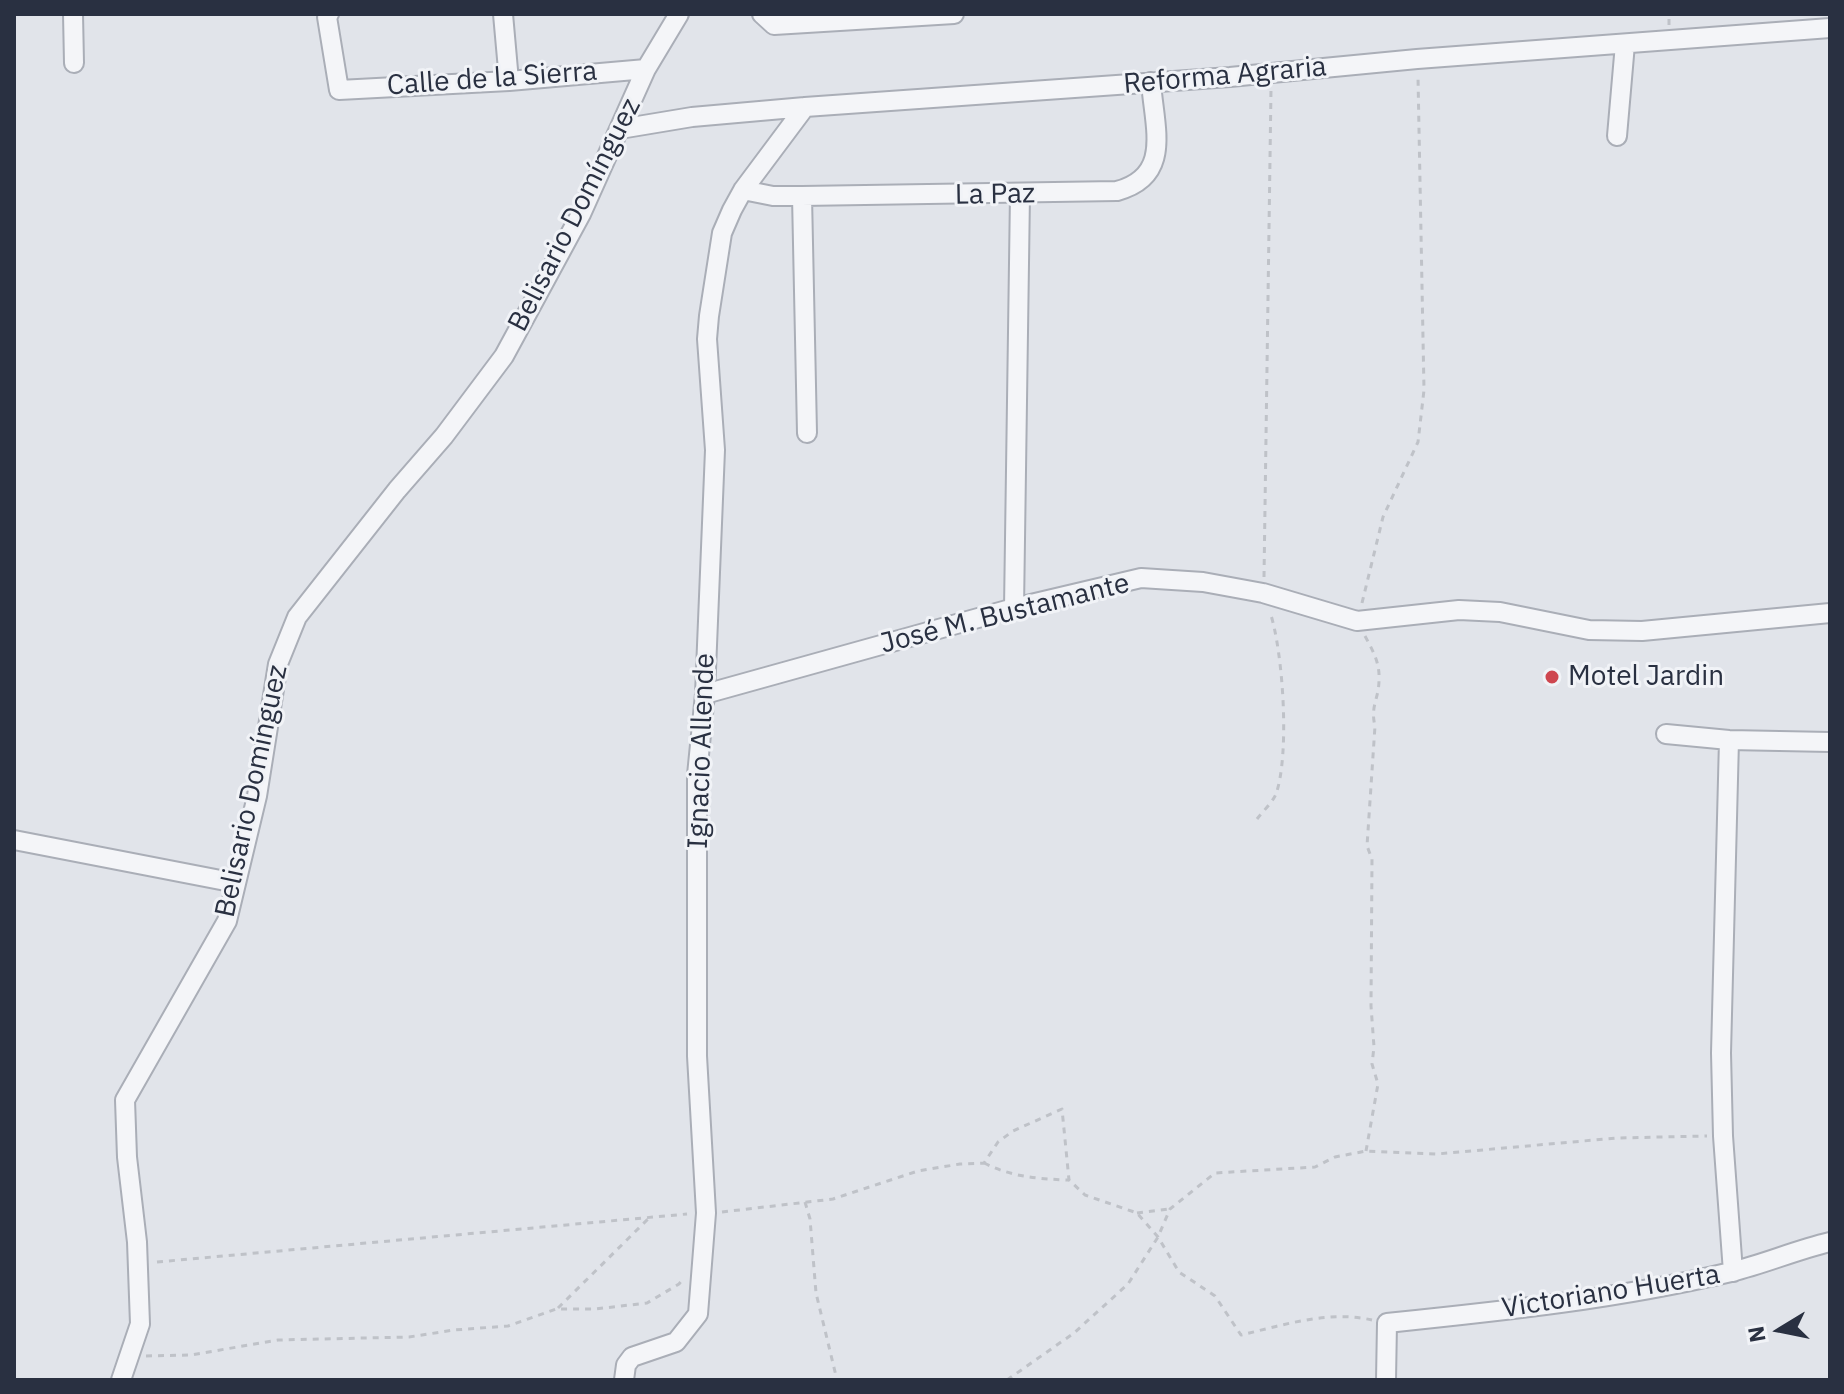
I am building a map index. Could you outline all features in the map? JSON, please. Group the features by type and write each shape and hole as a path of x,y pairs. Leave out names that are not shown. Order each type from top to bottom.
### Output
{"street":[{"path":"73,14 74,63"},
{"name":"Calle de la Sierra","path":"329,14 339,90 509,81 646,69"},
{"path":"503,14 509,81"},
{"name":"Belisario Domínguez","path":"121,1380 140,1324 125,1100 227,921 257,796 278,664 297,617 397,490 444,436 504,356 581,214 646,69 679,14"},
{"path":"762,14 774,25 954,14"},
{"name":"Reforma Agraria","path":"620,129 692,117 805,107 1830,28"},
{"path":"1617,136 1625,44"},
{"name":"La Paz","path":"743,190 764,195 802,196 1117,191 1132,187 1146,177 1154,165 1156,150 1151,82"},
{"name":"Ignacio Allende","path":"624,1380 626,1365 632,1357 676,1342 698,1314 706,1213 697,1056 697,775 705,694 715,450 707,339 722,233 743,190 805,107"},
{"path":"1014,608 1020,194"},
{"path":"802,196 807,433"},
{"name":"José M. Bustamante","path":"705,694 1014,608 1141,578 1203,582 1263,593 1357,621 1459,610 1500,612 1589,630 1642,631 1830,613"},
{"path":"1666,734 1729,740 1830,742"},
{"path":"1729,740 1721,1053 1723,1136 1733,1272"},
{"path":"14,840 236,883"},
{"name":"Victoriano Huerta","path":"1387,1323 1562,1305 1733,1272 1830,1242"},
{"path":"1386,1380 1387,1323"}],"path":[{"path":"1257,819 1275,795 1283,756 1282,685 1273,621 1263,593 1272,73"},
{"path":"984,1163 998,1142 1013,1131 1062,1109 1069,1180 1085,1195 1137,1213 1170,1209"},
{"path":"1007,1380 1074,1333 1128,1284 1158,1237 1170,1209 1215,1173 1315,1167 1335,1157 1366,1151 1437,1154 1617,1138 1723,1136"},
{"path":"138,1263 833,1199 918,1171 960,1164 984,1163 1006,1174 1032,1179 1069,1180"},
{"path":"805,1202 810,1219 816,1293 837,1380"},
{"path":"1137,1213 1158,1237 1179,1272 1215,1296 1241,1335 1302,1321 1349,1315 1387,1323"},
{"path":"556,1309 649,1218"},
{"path":"132,1347 148,1357 191,1355 278,1340 409,1337 508,1326 556,1309 595,1309 647,1303 679,1284 703,1252"}],"place":[{"name":"Motel Jardin","path":"1552,677"}]}
